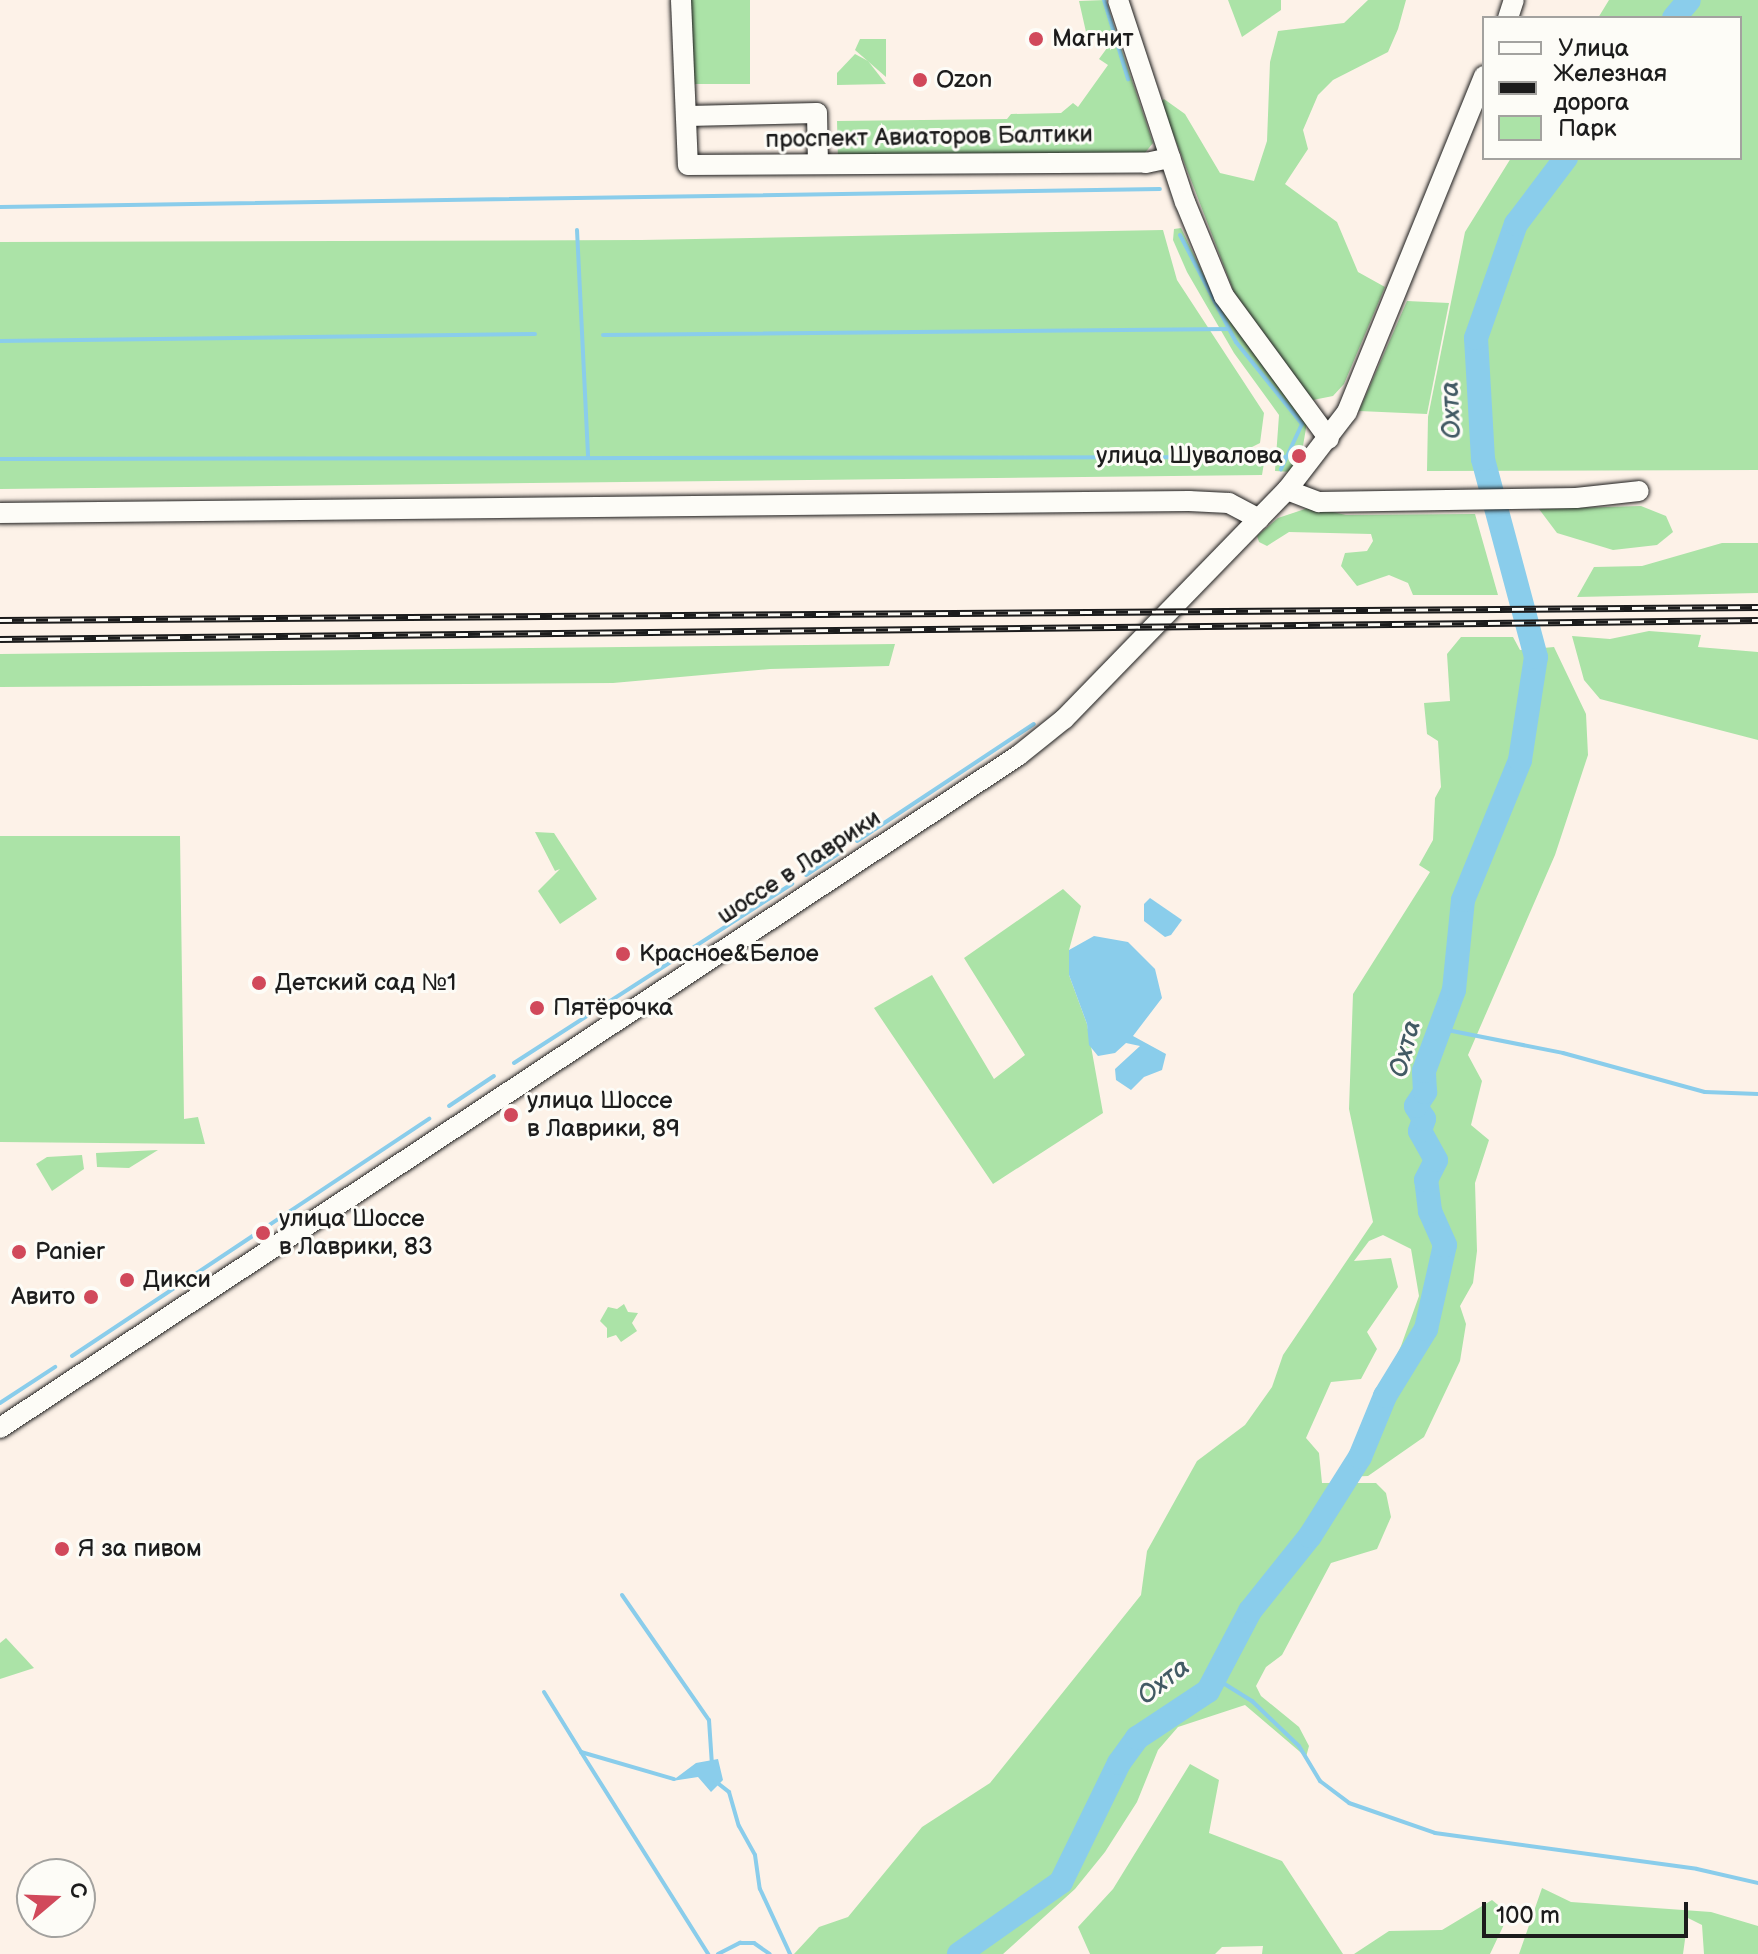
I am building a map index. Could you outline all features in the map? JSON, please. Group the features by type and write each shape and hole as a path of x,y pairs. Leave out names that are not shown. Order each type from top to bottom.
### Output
{"street":[{"path":"681,0 688,116 817,113 818,164"},
{"path":"1118,0 1185,202 1224,296 1329,439"},
{"name":"шоссе в Лаврики","path":"0,1428 1019,755 1123,661 1287,490 1347,412 1482,81"},
{"name":"проспект Авиаторов Балтики","path":"688,116 688,165 1146,163 1170,158"},
{"path":"1287,490 1319,502 1576,498 1639,491"},
{"path":"0,513 1189,501 1229,503 1259,519"}],"green space":[{"path":"686,0 750,0 750,84 686,84"},
{"path":"1105,0 1153,143 1144,154 838,160 837,121 1007,119 1011,114 1061,113 1073,103 1078,107 1108,65 1099,59 1107,48 1086,32 1079,1"},
{"path":"1228,0 1281,0 1281,10 1242,37"},
{"path":"1368,0 1406,0 1388,52 1333,80 1318,95 1303,130 1308,149 1285,184 1337,222 1358,272 1385,287 1344,384 1333,396 1313,400 1234,292 1161,102 1164,99 1185,114 1220,173 1254,181 1267,141 1270,62 1278,31 1344,23"},
{"path":"1609,0 1758,0 1758,470 1427,471 1428,417 1465,232 1510,160 1742,160 1742,16 1599,16"},
{"path":"860,39 886,39 886,77 855,50"},
{"path":"855,54 868,61 886,84 837,85 837,73"},
{"path":"1181,228 1214,296 1307,422 1301,458 1292,472 1275,471 1279,415 1234,353 1187,272 1173,240 1174,229"},
{"path":"1163,230 1177,280 1264,413 1260,443 1250,448 1264,463 1262,475 0,489 0,242 641,240"},
{"path":"1407,301 1449,303 1427,414 1359,411"},
{"path":"1641,506 1666,516 1673,532 1657,545 1613,550 1557,533 1539,509"},
{"path":"1311,507 1346,515 1475,514 1498,595 1413,595 1408,583 1389,575 1357,586 1341,566 1345,553 1367,551 1373,541 1371,534 1289,532 1267,546 1259,542 1257,536 1278,518"},
{"path":"1722,543 1758,543 1758,593 1577,597 1594,567 1642,566"},
{"path":"1649,631 1701,635 1698,647 1758,652 1758,740 1600,699 1584,680 1572,636 1610,639"},
{"path":"1461,637 1513,637 1520,650 1554,647 1586,714 1588,755 1555,855 1468,1055 1482,1081 1471,1125 1489,1140 1475,1183 1477,1251 1473,1283 1460,1306 1466,1324 1460,1361 1424,1437 1368,1476 1343,1477 1343,1466 1401,1346 1419,1296 1411,1249 1383,1235 1369,1241 1354,1261 1391,1258 1398,1287 1367,1332 1377,1349 1361,1379 1331,1382 1306,1438 1319,1453 1322,1483 1376,1483 1386,1493 1391,1517 1377,1549 1331,1563 1282,1655 1266,1667 1256,1686 1261,1696 1299,1727 1309,1746 1306,1757 1245,1705 1178,1727 1158,1750 1137,1802 1105,1852 1075,1889 1003,1954 794,1954 819,1927 848,1917 922,1827 990,1783 1141,1595 1147,1551 1197,1461 1245,1425 1272,1387 1283,1355 1373,1222 1349,1109 1353,994 1430,872 1419,865 1433,840 1435,798 1441,787 1438,741 1427,734 1424,703 1450,701 1447,654"},
{"path":"895,644 889,666 770,669 613,683 0,687 0,654"},
{"path":"535,832 554,833 597,899 560,924 538,891 560,869 555,871"},
{"path":"0,836 180,836 184,1119 198,1117 205,1144 0,1142"},
{"path":"1063,889 1081,906 1069,950 1069,975 1087,1024 1103,1113 993,1184 874,1008 932,975 994,1079 1025,1055 964,958"},
{"path":"158,1150 129,1168 97,1167 96,1153"},
{"path":"82,1155 84,1169 52,1191 36,1164 47,1157"},
{"path":"624,1304 628,1312 638,1313 632,1323 637,1331 621,1342 616,1335 607,1338 607,1328 600,1321 608,1307 617,1309"},
{"path":"6,1638 34,1668 0,1679 0,1643"},
{"path":"1190,1764 1219,1780 1209,1833 1282,1861 1343,1954 1262,1954 1263,1946 1222,1947 1215,1954 1090,1954 1078,1927 1113,1889"},
{"path":"1542,1888 1571,1902 1711,1912 1758,1926 1758,1954 1704,1954 1702,1925 1688,1918 1683,1954 1519,1954"},
{"path":"1492,1900 1509,1914 1490,1954 1354,1954 1389,1931 1442,1930"}],"water":[{"path":"1150,898 1182,920 1171,935 1165,937 1144,921 1144,904"},
{"path":"1094,936 1128,942 1155,969 1162,998 1133,1036 1166,1054 1162,1070 1144,1077 1131,1090 1116,1080 1115,1069 1140,1046 1126,1043 1115,1053 1098,1056 1089,1045 1087,1024 1069,975 1069,950"},
{"path":"718,1759 723,1780 711,1792 698,1777 672,1781 696,1763"}],"waterway":[{"path":"1104,0 1128,79"},
{"name":"Охта","path":"1676,16 1689,0"},
{"name":"Охта","path":"959,1954 1061,1882 1119,1763 1137,1738 1208,1691 1250,1611 1310,1536 1360,1457 1385,1396 1426,1329 1445,1245 1430,1211 1426,1180 1436,1160 1420,1131 1424,1119 1416,1106 1425,1092 1424,1071 1454,990 1463,900 1520,760 1536,657 1483,459 1476,338 1516,224 1564,160"},
{"path":"0,207 1160,189"},
{"path":"577,230 588,456"},
{"path":"1180,235 1236,342 1302,424 1281,469"},
{"path":"603,335 1229,329"},
{"path":"0,341 535,334"},
{"path":"0,459 1287,457"},
{"path":"857,841 1034,724"},
{"path":"806,875 841,852"},
{"path":"514,1063 792,884"},
{"path":"1442,1029 1563,1053 1705,1092 1758,1094"},
{"path":"449,1106 494,1076"},
{"path":"72,1356 429,1119"},
{"path":"0,1403 55,1367"},
{"path":"622,1595 709,1720 712,1765"},
{"path":"1215,1678 1252,1701 1299,1746 1320,1781 1349,1803 1435,1833 1697,1869 1758,1883"},
{"path":"544,1692 581,1752 674,1779"},
{"path":"581,1752 708,1954"},
{"path":"715,1781 729,1792 739,1826 755,1855 760,1889 790,1954"},
{"path":"718,1954 740,1943 754,1943 770,1954"}],"railway":[{"path":"0,620 1758,607"},
{"path":"0,639 1758,620"}],"place":[{"name":"Магнит","path":"1036,39"},
{"name":"Ozon","path":"920,80"},
{"name":"улица Шувалова","path":"1299,456"},
{"name":"Красное&Белое","path":"623,954"},
{"name":"Детский сад №1","path":"259,983"},
{"name":"Пятёрочка","path":"537,1008"},
{"name":"улица Шоссе в Лаврики, 89","path":"511,1115"},
{"name":"улица Шоссе в Лаврики, 83","path":"263,1233"},
{"name":"Panier","path":"19,1252"},
{"name":"Дикси","path":"127,1280"},
{"name":"Авито","path":"91,1297"},
{"name":"Я за пивом","path":"62,1549"}]}
